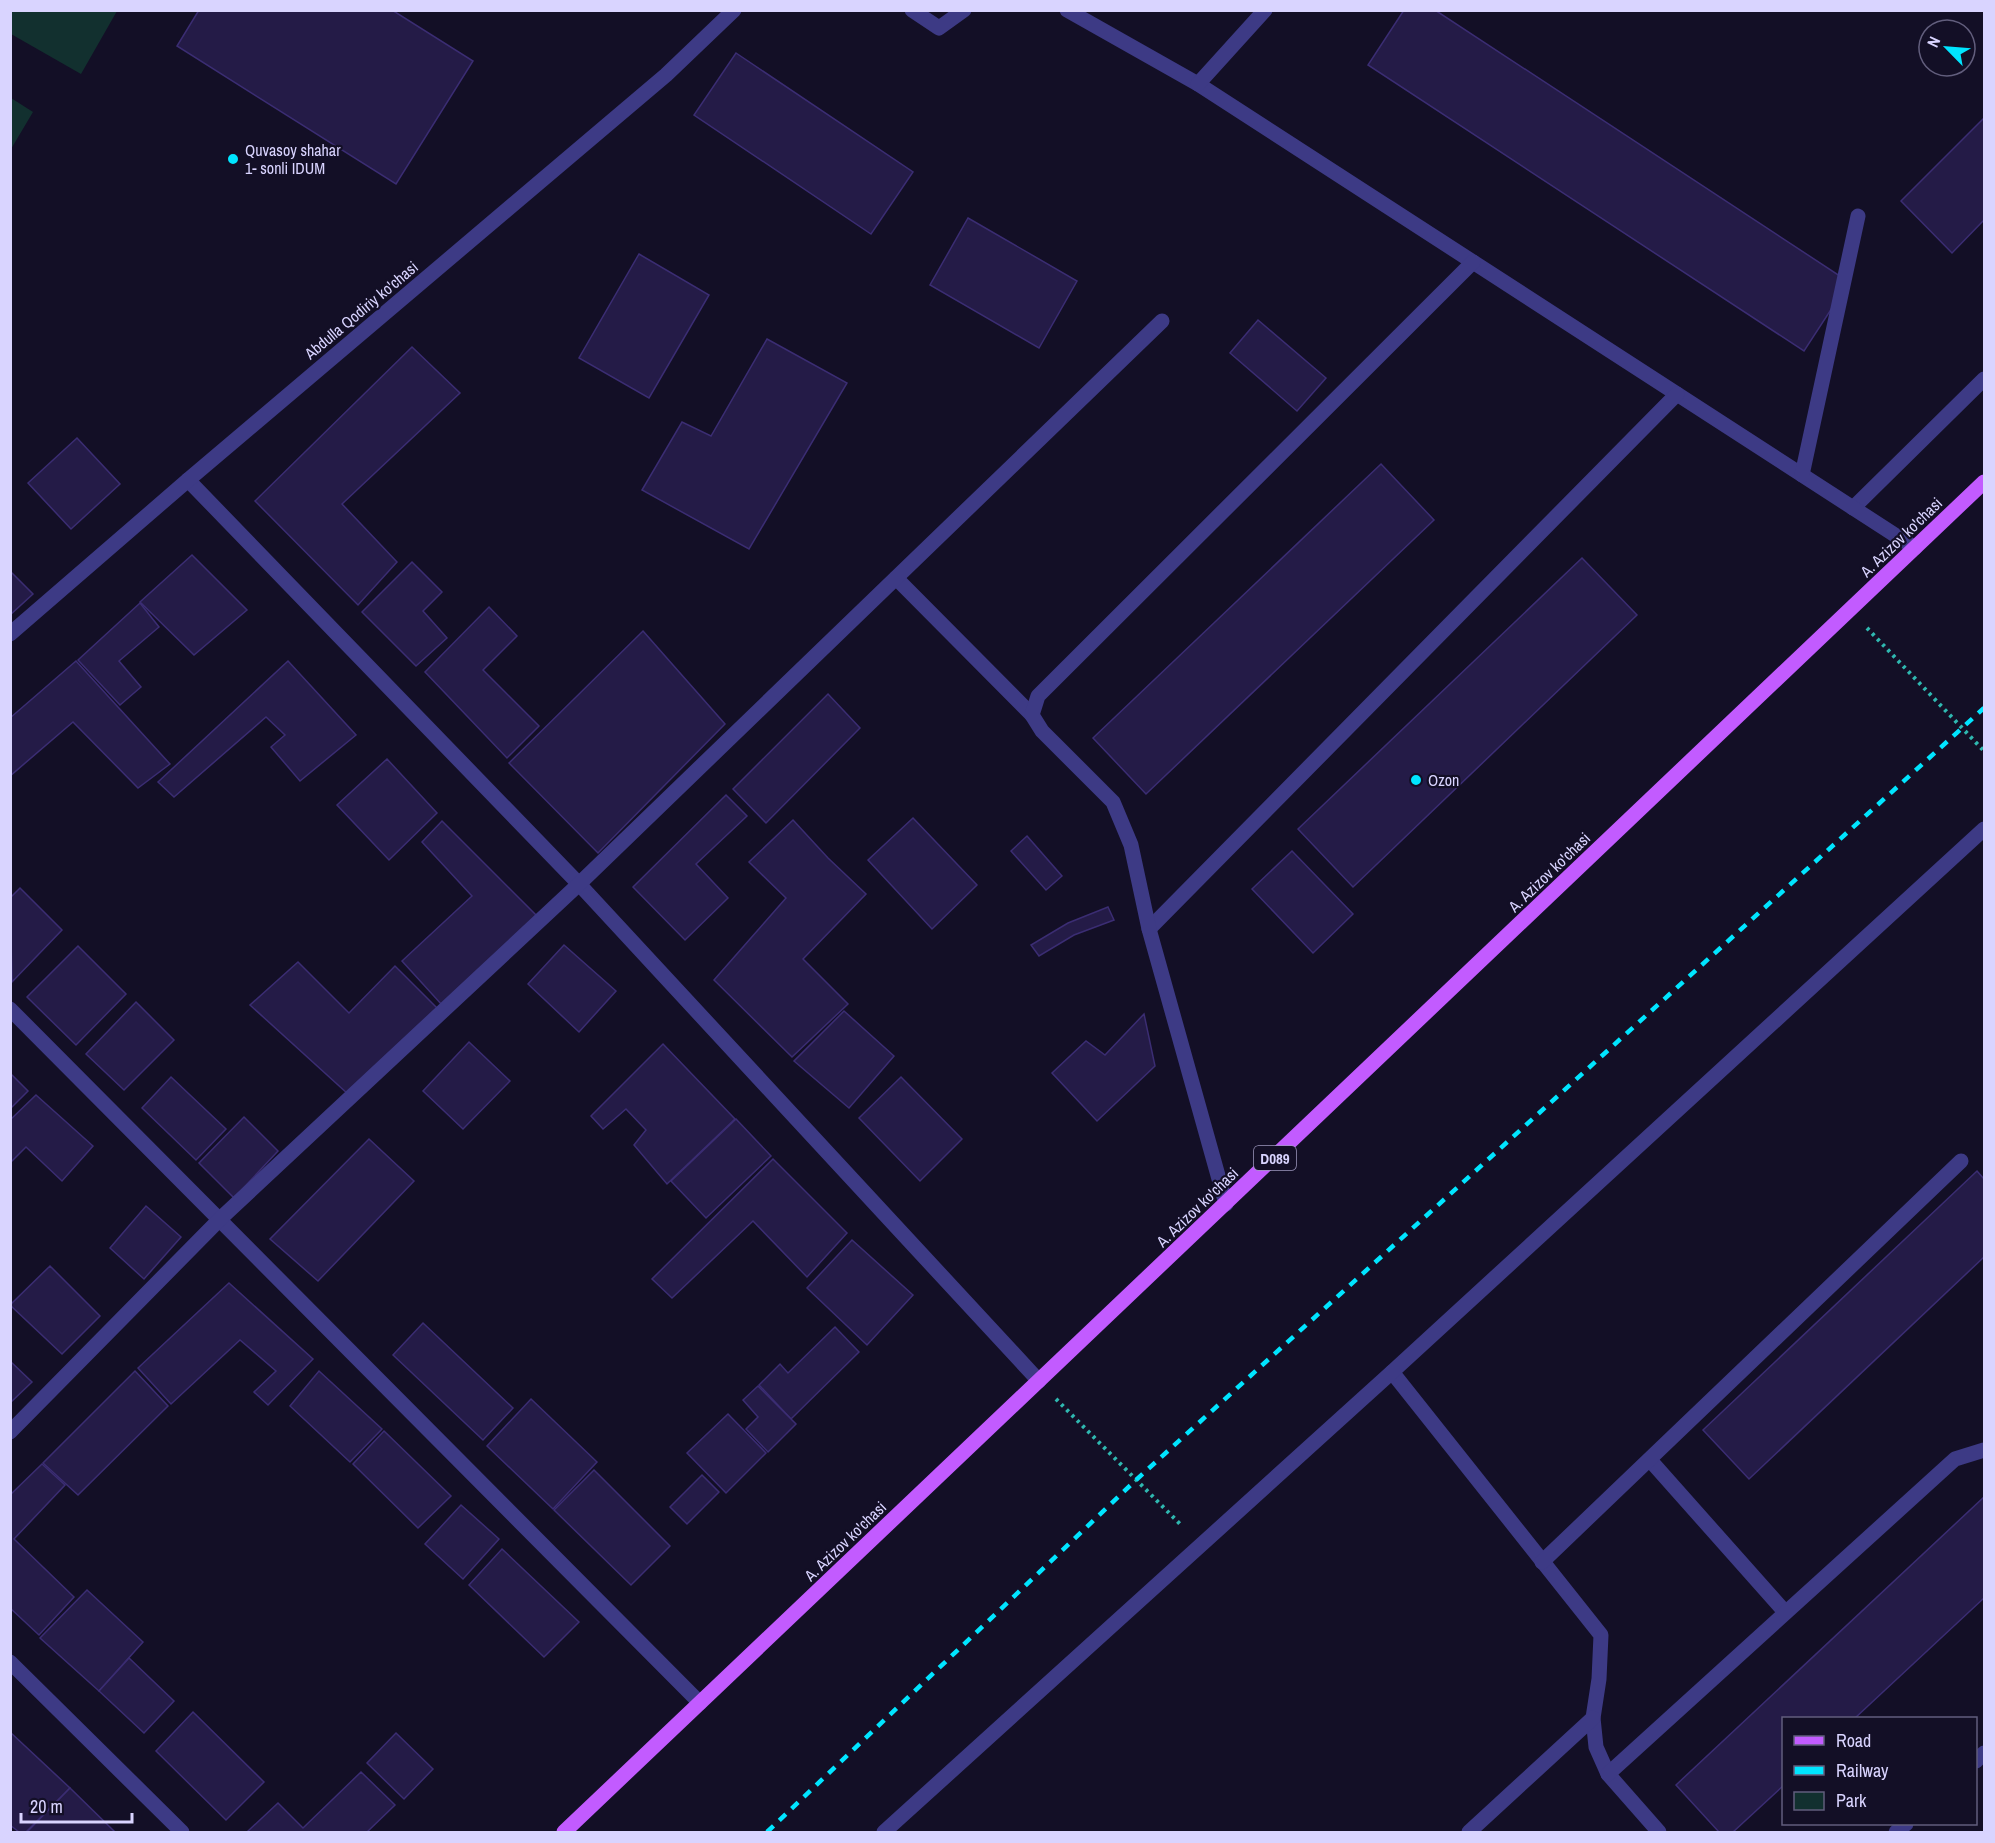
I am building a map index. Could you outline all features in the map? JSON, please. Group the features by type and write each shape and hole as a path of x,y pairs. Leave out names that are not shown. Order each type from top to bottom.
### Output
{"main road":[{"name":"A. Azizov ko'chasi","path":"564,1833 1984,482"}],"street":[{"name":"Abdulla Qodiriy ko'chasi","path":"10,634 666,75 734,10"},
{"path":"912,10 939,28 964,10"},
{"path":"1067,10 1198,84 1915,548"},
{"path":"1198,84 1264,10"},
{"path":"1802,475 1858,216"},
{"path":"1032,715 1038,696 1473,262"},
{"path":"10,1432 220,1219 579,884 1162,321"},
{"path":"1853,508 1984,379"},
{"path":"1149,929 1677,394"},
{"path":"188,480 579,884 1039,1381"},
{"path":"896,578 1032,715 1042,731 1113,802 1131,845 1149,929 1226,1204"},
{"path":"884,1833 1392,1372 1984,829"},
{"path":"10,1009 700,1703"},
{"path":"1542,1562 1961,1161"},
{"path":"1392,1372 1601,1635 1599,1679 1593,1718 1596,1747 1608,1774 1659,1833"},
{"path":"1608,1774 1955,1459 1984,1450"},
{"path":"1650,1460 1785,1612"},
{"path":"10,1662 182,1833"},
{"path":"1469,1833 1593,1718"}],"path":[{"path":"1850,610 1984,751"},
{"path":"1039,1381 1201,1546"}],"green space":[{"path":"11,10 117,11 81,74 11,34"},
{"path":"11,98 33,112 11,149"}],"building":[{"path":"199,10 392,10 473,61 396,184 177,46"},
{"path":"1404,10 1435,10 1849,282 1804,351 1368,65"},
{"path":"736,53 913,172 871,234 694,115"},
{"path":"1984,118 1984,220 1952,253 1901,201"},
{"path":"968,218 1077,281 1039,348 930,285"},
{"path":"639,254 709,295 649,398 579,358"},
{"path":"1258,320 1326,378 1297,411 1230,353"},
{"path":"767,339 847,383 749,549 642,490 682,422 711,436"},
{"path":"412,347 460,393 342,504 397,562 358,605 255,501"},
{"path":"77,438 120,484 71,529 28,483"},
{"path":"1381,464 1434,520 1146,794 1093,738"},
{"path":"192,555 247,610 194,655 140,602"},
{"path":"1582,558 1637,615 1353,887 1298,829"},
{"path":"412,562 442,592 423,611 447,638 416,666 362,612"},
{"path":"10,571 33,594 10,615"},
{"path":"140,603 159,627 119,661 141,687 120,705 78,660"},
{"path":"489,607 517,636 483,670 539,726 507,758 425,672"},
{"path":"643,631 725,724 598,853 509,763"},
{"path":"76,661 170,764 138,788 73,722 10,776 10,718"},
{"path":"288,661 356,735 300,781 271,747 285,735 266,717 174,797 158,782"},
{"path":"828,694 860,728 766,823 733,789"},
{"path":"387,759 437,813 389,860 337,805"},
{"path":"726,795 747,816 696,864 728,898 685,940 633,887"},
{"path":"913,818 977,885 932,929 868,860"},
{"path":"793,820 866,894 803,959 848,1004 792,1057 714,980 786,898 749,862"},
{"path":"442,821 537,916 442,1005 402,961 472,896 422,842"},
{"path":"1027,836 1062,876 1046,890 1011,851"},
{"path":"1292,851 1353,914 1313,953 1252,889"},
{"path":"20,888 62,930 12,982 10,898"},
{"path":"1108,907 1114,920 1074,935 1039,956 1031,945 1068,923"},
{"path":"564,945 616,991 579,1032 528,984"},
{"path":"78,946 126,994 76,1045 27,997"},
{"path":"298,962 349,1013 395,966 439,1010 348,1094 250,1005"},
{"path":"136,1002 174,1040 124,1090 86,1054"},
{"path":"844,1011 894,1056 849,1108 794,1061"},
{"path":"1144,1014 1155,1066 1097,1121 1052,1073 1086,1041 1105,1055"},
{"path":"469,1042 510,1081 463,1129 423,1091"},
{"path":"663,1044 735,1119 667,1184 634,1145 646,1130 626,1109 603,1129 591,1116"},
{"path":"10,1073 28,1091 10,1109"},
{"path":"171,1077 226,1129 196,1160 142,1108"},
{"path":"901,1077 962,1139 920,1181 859,1118"},
{"path":"36,1095 93,1146 62,1181 26,1147 10,1163 10,1120"},
{"path":"244,1117 278,1151 234,1198 199,1163"},
{"path":"736,1119 771,1156 706,1218 671,1181"},
{"path":"369,1139 414,1181 318,1281 270,1239"},
{"path":"773,1159 847,1233 807,1277 753,1221 672,1298 652,1279"},
{"path":"1977,1171 1984,1179 1984,1257 1749,1479 1703,1430"},
{"path":"146,1206 181,1237 144,1279 110,1248"},
{"path":"852,1240 913,1295 867,1345 807,1288"},
{"path":"50,1266 100,1316 62,1354 10,1305"},
{"path":"229,1283 313,1359 268,1405 254,1392 276,1371 240,1340 171,1404 138,1368"},
{"path":"423,1323 513,1408 483,1440 393,1355"},
{"path":"835,1327 859,1352 791,1419 759,1385 780,1364 788,1373"},
{"path":"10,1361 32,1382 10,1403"},
{"path":"135,1371 168,1406 78,1495 43,1463"},
{"path":"319,1371 382,1429 350,1462 290,1406"},
{"path":"758,1386 796,1424 768,1452 746,1429 758,1417 743,1400"},
{"path":"531,1399 597,1462 553,1509 487,1446"},
{"path":"728,1414 766,1453 726,1493 687,1453"},
{"path":"384,1431 451,1496 418,1528 353,1464"},
{"path":"42,1464 65,1485 14,1539 74,1597 39,1635 10,1608 10,1495"},
{"path":"594,1470 670,1546 631,1585 554,1510"},
{"path":"702,1475 719,1492 687,1524 670,1507"},
{"path":"1984,1497 1984,1598 1856,1717 1782,1717 1782,1787 1733,1832 1719,1832 1676,1785"},
{"path":"461,1505 499,1539 463,1579 425,1544"},
{"path":"502,1549 579,1622 544,1657 469,1585"},
{"path":"87,1590 143,1642 99,1691 40,1638"},
{"path":"129,1658 174,1701 144,1733 99,1691"},
{"path":"193,1712 264,1782 226,1820 156,1751"},
{"path":"10,1732 70,1788 26,1832 19,1832 10,1825"},
{"path":"396,1733 433,1769 404,1799 367,1763"},
{"path":"361,1772 395,1805 367,1832 247,1832 278,1803 303,1828"},
{"path":"70,1788 115,1832 27,1832"}],"railway":[{"path":"767,1832 1136,1480 1984,708"}],"place":[{"name":"Quvasoy shahar 1- sonli IDUM","path":"233,159"},
{"name":"Ozon","path":"1416,780"}]}
